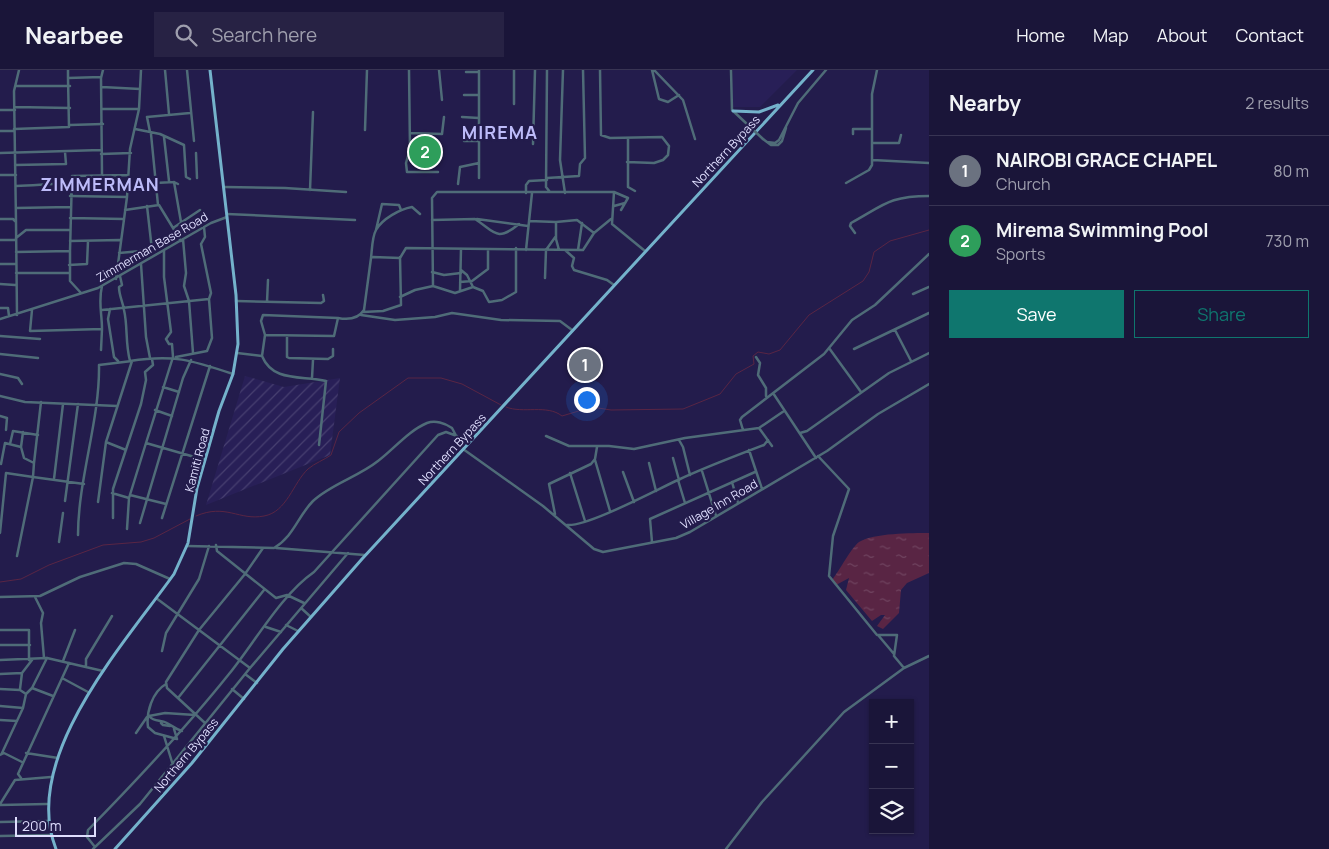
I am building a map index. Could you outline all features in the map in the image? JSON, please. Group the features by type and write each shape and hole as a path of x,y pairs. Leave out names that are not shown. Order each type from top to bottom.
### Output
{"main road":[{"name":"Kamiti Road","path":"55,849 48,821 47,804 51,777 58,758 76,712 88,692 170,579 187,546 196,488 219,411 233,374 239,331 210,70"},
{"name":"Northern Bypass","path":"115,849 158,802 298,631 366,555 644,251 813,70"},
{"path":"733,111 759,112 781,104"}],"street":[{"path":"17,315 15,285 16,152 14,130 16,86 19,70"},
{"path":"68,70 70,125"},
{"path":"102,174 103,70"},
{"path":"116,279 127,197 133,131 139,109 141,70"},
{"path":"165,70 169,114"},
{"path":"187,70 194,141"},
{"path":"365,130 367,70"},
{"path":"409,70 410,133 408,172 438,172"},
{"path":"439,70 442,100"},
{"path":"514,70 514,104"},
{"path":"532,144 535,70"},
{"path":"547,70 546,187 550,192"},
{"path":"563,70 560,160 565,193"},
{"path":"526,193 526,185 529,181 579,176 580,164 585,158 582,70"},
{"path":"600,70 601,135 607,138 662,137 665,139 669,149 666,158 659,162 627,162"},
{"path":"653,70 684,102 695,139"},
{"path":"653,70 659,99 668,102 678,94"},
{"path":"731,70 733,111 763,139 767,142 775,143 780,140 801,99 826,70"},
{"path":"846,183 869,170 872,160 872,94 877,70"},
{"path":"466,72 479,71 480,178"},
{"path":"68,78 103,76"},
{"path":"16,86 70,86"},
{"path":"102,87 140,89"},
{"path":"464,95 479,95"},
{"path":"0,110 15,108 70,108"},
{"path":"103,109 139,109"},
{"path":"310,190 313,112"},
{"path":"190,113 147,117 158,205 182,240 186,273 184,286 189,301 193,354"},
{"path":"410,133 442,134 444,117"},
{"path":"462,117 479,118"},
{"path":"0,131 102,124"},
{"path":"135,129 184,145 186,177 190,179"},
{"path":"853,134 853,129 872,129"},
{"path":"873,143 899,143 900,135"},
{"path":"164,137 169,181"},
{"path":"628,137 628,188 635,191"},
{"path":"464,141 479,141"},
{"path":"15,165 66,164 66,152"},
{"path":"0,153 131,153"},
{"path":"196,153 197,178"},
{"path":"872,160 929,163"},
{"path":"458,184 460,167 479,162"},
{"path":"0,175 16,175"},
{"path":"81,294 71,284 69,273 70,184 73,175 128,175"},
{"path":"155,183 169,181 178,184"},
{"path":"174,182 180,222"},
{"path":"16,186 41,187 46,183 70,184"},
{"path":"224,188 346,192"},
{"path":"433,286 432,198 437,192 614,192 628,198 621,210"},
{"path":"614,192 612,224 644,251"},
{"path":"526,250 532,193"},
{"path":"70,196 127,197"},
{"path":"855,233 850,226 851,222 882,204 900,197 929,196"},
{"path":"614,206 625,203"},
{"path":"361,315 363,312 370,258 382,204 399,205 401,210"},
{"path":"125,210 158,205"},
{"path":"119,252 152,250 146,206"},
{"path":"376,230 401,210 412,207 420,214"},
{"path":"16,208 70,208"},
{"path":"173,228 200,210"},
{"path":"227,216 355,220"},
{"name":"Zimmerman Base Road","path":"0,319 102,286 204,227 227,216"},
{"path":"70,218 124,219"},
{"path":"0,219 13,219 16,222"},
{"path":"432,220 475,219 528,226"},
{"path":"475,219 492,234 509,232 518,224"},
{"path":"363,312 383,312 389,308 400,306 400,257 406,248 582,250 594,233 611,219"},
{"path":"529,221 556,222 577,220 594,233"},
{"path":"556,222 559,250"},
{"path":"578,250 582,223"},
{"path":"78,535 100,384 99,365 206,352 211,342 209,299 211,293 201,244 205,237 204,227"},
{"path":"0,240 16,239 26,230 70,230"},
{"path":"545,278 546,250 556,236"},
{"path":"70,240 120,240"},
{"path":"69,265 87,264 88,241"},
{"path":"401,297 415,290 433,286 455,293 474,288 483,291 489,302 502,300 514,294 516,248"},
{"path":"460,291 462,249"},
{"path":"460,282 470,281 488,269 488,249"},
{"path":"565,250 574,258 572,266 574,270 607,280 614,285"},
{"path":"16,252 70,251"},
{"path":"127,529 129,497 155,410 174,357 172,344 169,344 166,339 171,332 164,277 164,251"},
{"path":"743,430 740,420 742,417 829,348 852,320 875,304 929,254"},
{"path":"370,258 400,257"},
{"path":"0,264 16,264"},
{"path":"113,518 112,493 142,398 145,372 153,365 146,337 141,264"},
{"path":"432,272 444,275 461,271 467,275 474,288"},
{"path":"16,274 69,273"},
{"path":"98,502 106,442 131,361 125,340 124,308 119,298 119,287 122,286 120,276"},
{"path":"267,302 268,280"},
{"path":"0,284 15,285"},
{"path":"101,350 102,310 99,302 102,286"},
{"path":"913,294 929,287"},
{"path":"236,301 321,303 324,301 323,295"},
{"path":"102,310 145,304 209,299"},
{"path":"0,308 8,308 9,316"},
{"path":"110,309 108,320 115,360 131,361"},
{"path":"32,310 30,331 102,329"},
{"path":"319,446 327,381 283,375 268,367 262,356 265,336 261,321 263,315 347,319 361,315 394,320 435,317 452,313 510,320 560,321 572,330"},
{"path":"854,349 929,313"},
{"path":"265,336 334,336 338,318"},
{"path":"895,330 911,361"},
{"path":"0,336 40,339"},
{"path":"287,336 287,357 312,360 331,358 332,349"},
{"path":"829,348 861,392"},
{"path":"237,353 262,356"},
{"path":"800,433 810,429 861,392 911,361 929,353"},
{"path":"0,354 38,358"},
{"path":"174,357 191,360 233,374"},
{"path":"756,358 760,364 758,375 766,388 765,397"},
{"path":"140,523 179,392 191,360"},
{"path":"312,360 312,378"},
{"path":"162,518 210,366"},
{"path":"0,374 18,378 22,384"},
{"name":"Village Inn Road","path":"463,449 555,515 594,549 601,552 680,536 817,457 878,414 929,384"},
{"path":"163,387 179,392"},
{"path":"772,392 784,412 817,457 849,489 832,542 830,579 904,668"},
{"path":"0,396 18,401 117,406"},
{"path":"17,556 33,477 40,402"},
{"path":"54,480 63,404"},
{"path":"64,501 78,404"},
{"path":"155,410 172,416"},
{"path":"546,436 569,446 634,449 759,428 784,412"},
{"path":"0,416 7,418 6,430"},
{"path":"274,548 292,533 310,504 318,497 372,466 416,429 431,422 444,423 452,428 463,449"},
{"path":"444,423 446,432"},
{"path":"759,428 772,446"},
{"path":"10,444 12,431 38,435"},
{"path":"23,432 21,447 24,458 34,463"},
{"path":"348,553 232,689 129,817 94,848 86,835 88,830 177,739 240,661 289,596 332,552 438,435 446,432 457,436"},
{"path":"679,440 683,447 690,475"},
{"path":"566,524 585,522 634,502 690,475 764,445 768,440"},
{"path":"106,442 126,450"},
{"path":"1,464 5,443 21,447"},
{"path":"146,443 205,460"},
{"path":"597,447 595,459 610,511"},
{"path":"748,450 762,489"},
{"path":"674,458 685,503"},
{"path":"555,515 549,484 591,464 595,459"},
{"path":"649,462 656,491"},
{"path":"702,470 716,516"},
{"path":"623,472 634,502"},
{"path":"652,542 650,519 755,472"},
{"path":"0,533 2,494 6,473 84,484"},
{"path":"570,473 585,522"},
{"path":"732,482 738,503"},
{"path":"112,493 166,504"},
{"path":"59,542 64,512"},
{"path":"187,546 274,548 366,555"},
{"path":"162,651 166,633 199,579 209,546"},
{"path":"216,546 217,552 276,598 289,596 305,603"},
{"path":"177,739 164,736 148,728 148,716 152,700 159,689 166,684 199,630 245,574 263,548"},
{"path":"0,597 35,597 80,577 124,563 136,564 170,579"},
{"path":"178,698 264,590"},
{"path":"22,762 1,754 23,708 26,694 32,688 45,658 41,623 43,613 35,597"},
{"path":"156,598 250,668"},
{"path":"302,608 311,617"},
{"path":"86,666 86,659 112,616"},
{"path":"286,625 298,631"},
{"path":"266,627 281,632"},
{"path":"0,630 29,630 31,660 22,673 20,690"},
{"path":"62,661 74,630"},
{"path":"878,635 896,635 894,654"},
{"path":"0,645 30,645"},
{"path":"726,849 762,802 844,712 904,668 929,656"},
{"path":"0,660 45,658 86,666 104,672"},
{"path":"21,778 18,774 22,762 69,663"},
{"path":"0,674 22,673"},
{"path":"245,674 257,683"},
{"path":"62,678 88,692"},
{"path":"166,684 205,723"},
{"path":"32,688 54,696"},
{"path":"0,689 20,690 26,694"},
{"path":"232,689 244,699"},
{"path":"0,706 23,708"},
{"path":"136,733 148,716 165,713 196,715"},
{"path":"148,716 161,723 168,723 174,729 182,732"},
{"path":"0,720 17,720"},
{"path":"174,729 177,739"},
{"path":"164,736 172,762"},
{"path":"26,754 58,758"},
{"path":"0,804 14,780 51,777"},
{"path":"0,804 47,804"},
{"path":"0,822 48,821"},
{"path":"0,836 51,835"}],"shaded area":[{"path":"733,70 797,70 760,107 732,107"},
{"path":"245,376 284,387 340,378 330,455 206,505"}],"water":[{"path":"929,533 929,573 907,583 901,590 899,613 883,629 877,626 885,615 881,615 872,621 846,590 849,578 836,585 832,580 859,542 883,535"}],"waterway":[{"path":"506,407 520,410 556,412 562,416 582,410 598,408 611,410 683,409 720,394 736,374 754,364 753,356 758,352 769,354 780,350 809,315 863,281 869,272 874,252 890,241 929,230"},
{"path":"196,516 216,511 255,517 272,513 284,503 308,469 331,455 339,432 359,413 408,378 441,378 462,384 501,405"},
{"path":"0,582 21,579 49,565 103,545 141,542 154,538 190,519"}],"place":[{"name":"Mirema Swimming Pool","path":"425,152"},
{"name":"NAIROBI GRACE CHAPEL","path":"585,365"}],"district":[{"name":"MIREMA","path":"500,132"},
{"name":"ZIMMERMAN","path":"100,184"}]}
